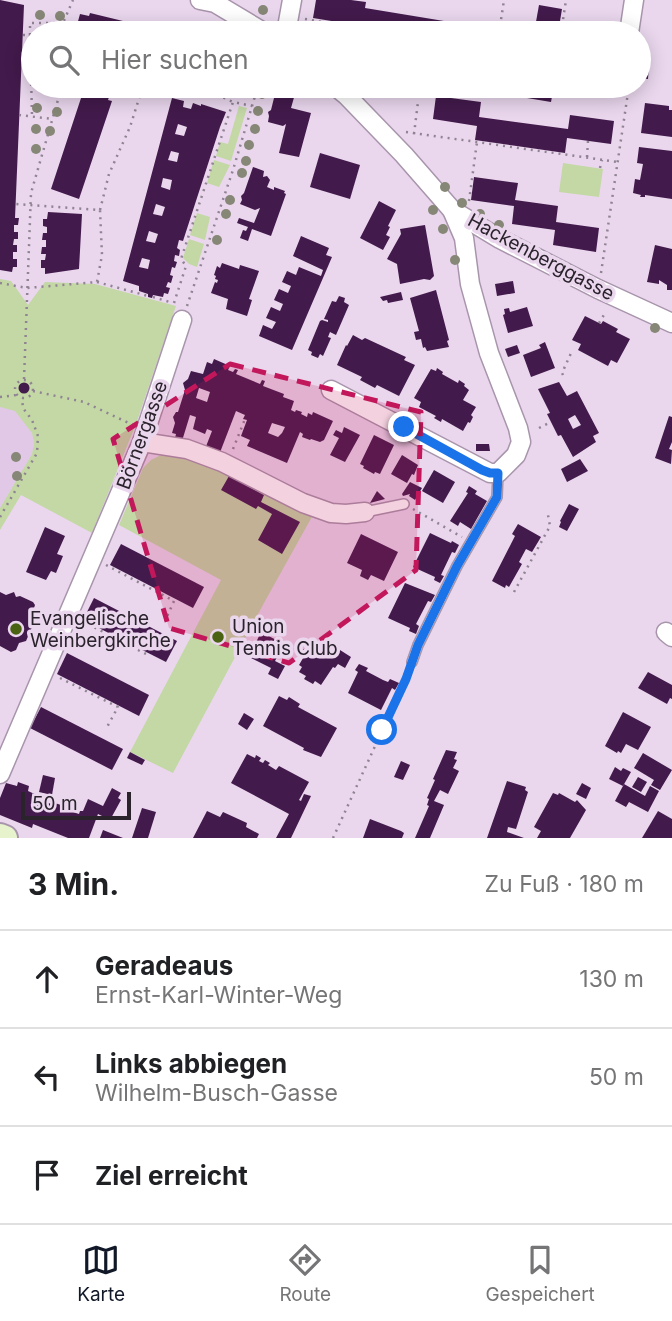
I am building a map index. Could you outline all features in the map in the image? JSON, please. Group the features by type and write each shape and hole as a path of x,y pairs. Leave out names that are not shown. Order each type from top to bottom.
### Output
{"main road":[{"path":"0,836 5,838"}],"street":[{"path":"200,0 215,3 245,21"},
{"path":"631,21 634,0"},
{"name":"Hackenberggasse","path":"349,98 459,214 500,239 672,323"},
{"path":"331,390 490,473 498,473 516,455 521,442 518,428 489,353 470,284 459,214"},
{"name":"Börnergasse","path":"0,774 142,442 183,320"},
{"path":"142,442 187,449 331,513 365,512"}],"lane":[{"path":"412,662 452,577 497,497 498,473"},
{"path":"365,512 404,504"}],"path":[{"path":"64,21 73,0"},
{"path":"501,21 504,0"},
{"path":"563,21 566,0"},
{"path":"289,16 317,21"},
{"path":"32,98 32,115"},
{"path":"24,379 31,193 59,98"},
{"path":"97,282 102,255 100,210 109,174 130,127 139,98"},
{"path":"224,98 252,107"},
{"path":"183,320 255,98"},
{"path":"598,289 627,98"},
{"path":"174,303 186,266 181,259 233,102"},
{"path":"414,134 418,102 420,103"},
{"path":"19,115 53,119"},
{"path":"378,129 618,162"},
{"path":"586,157 589,141"},
{"path":"459,214 477,142"},
{"path":"600,168 602,160"},
{"path":"15,204 100,210"},
{"path":"599,231 607,232"},
{"path":"0,283 27,288 97,282 148,296"},
{"path":"153,297 168,302"},
{"path":"600,323 605,313"},
{"path":"563,375 572,351"},
{"path":"24,379 32,383 33,391 28,397 22,398 14,389 16,383 24,379"},
{"path":"33,391 84,402 137,427 142,442"},
{"path":"0,397 17,395"},
{"path":"0,517 37,453 38,436 32,420 23,408 22,398"},
{"path":"227,465 245,419"},
{"path":"538,428 551,422"},
{"path":"545,425 548,430"},
{"path":"404,504 472,542"},
{"path":"514,592 550,526 548,515"},
{"path":"102,563 174,601 165,621"},
{"path":"77,618 148,655"},
{"path":"333,838 412,662"},
{"path":"53,674 118,707 107,727"}],"highlighted area":[{"path":"230,364 421,412 416,570 289,663 169,628 113,439"}],"shaded area":[{"path":"0,407 15,410 32,433 34,443 32,454 0,508"}],"green space":[{"path":"239,106 247,108 231,161 216,156 220,142 228,144"},
{"path":"214,160 230,165 219,187 207,183"},
{"path":"563,163 603,169 599,197 559,192"},
{"path":"197,213 210,217 205,240 190,235"},
{"path":"189,239 204,244 197,267 183,258"},
{"path":"0,279 11,281 28,305 45,282 95,284 176,306 136,424 92,533 21,495 0,530 0,508 32,454 34,443 32,433 15,411 0,407"},
{"name":"Union Tennis Club","path":"163,454 186,454 313,515 173,773 130,752 221,580 119,525 143,468"}],"building":[{"path":"0,0 24,5 23,21 21,21 15,218 19,218 18,225 14,225 18,239 14,239 13,245 17,245 13,259 17,259 17,267 13,267 12,272 0,270"},
{"path":"316,0 351,0 366,2 365,8 444,21 331,21 313,18"},
{"path":"539,5 562,9 560,21 536,21"},
{"path":"90,13 123,21 78,21 80,14 89,16"},
{"path":"81,98 109,98 112,101 79,199 51,189"},
{"path":"172,98 184,101 183,107 191,109 193,103 226,112 183,241 179,240 179,256 175,255 174,261 177,262 175,268 172,267 171,283 168,282 166,287 170,288 168,294 164,293 163,297 148,297 148,294 139,291 139,286 123,281","holes":["178,124 187,127 184,136 175,134","171,151 179,153 177,162 168,160","163,178 172,180 170,190 161,187","156,204 165,207 162,216 153,214","149,231 158,234 155,243 146,241","142,258 150,260 148,269 139,267"]},
{"path":"274,98 294,98 291,108 311,113 299,157 279,153 286,124 283,126 268,122 268,112"},
{"path":"436,98 451,98 481,102 479,117 568,129 570,115 614,121 611,144 567,138 565,153 475,140 477,126 433,119"},
{"path":"527,98 552,98 551,102"},
{"path":"645,103 669,106 669,110 672,110 672,137 641,133"},
{"path":"639,147 672,151 672,199 645,195 640,197 641,195 633,193 635,179 640,180 643,164 637,163"},
{"path":"320,153 360,165 350,199 310,187"},
{"path":"253,167 264,171 263,177 267,176 270,180 267,187 285,191 286,194 271,236 252,229 248,241 240,238 243,230 246,231 248,227 237,223 239,218 254,223 260,208 255,210 240,204"},
{"path":"474,177 518,183 515,200 558,206 556,222 599,228 596,252 553,245 555,230 512,224 514,206 471,200"},
{"path":"379,201 396,210 388,226 390,227 386,235 390,237 383,250 360,238"},
{"path":"48,212 82,214 79,269 45,274 45,268 41,268 41,260 45,260 46,254 41,254 42,247 46,247 46,240 42,240 43,233 47,233 43,219 47,219"},
{"path":"425,225 434,276 430,280 400,284 397,264 387,259 401,234 400,229"},
{"path":"301,236 329,248 326,255 332,257 292,350 259,336 263,325 272,329 276,322 266,318 271,307 280,311 283,304 274,300 279,289 288,293 291,286 282,282 287,271 296,275 299,267 321,276 323,270 293,256"},
{"path":"655,245 672,249 672,290 667,290 667,285 659,280 659,284 647,282"},
{"path":"222,263 239,269 240,265 259,271 249,299 252,300 247,316 226,309 228,299 211,293 218,280 214,275 217,266 220,268"},
{"path":"513,281 515,293 497,296 495,284"},
{"path":"436,290 449,347 427,351 423,348 421,339 416,340 414,332 419,331 410,298"},
{"path":"401,292 403,300 388,303 380,297"},
{"path":"339,296 345,298 344,302 349,305 336,335 330,332 328,337 331,338 323,356 320,354 318,358 308,350 320,321 328,322 324,319 332,301 336,302"},
{"path":"527,307 533,326 508,333 504,309 509,308 510,312"},
{"path":"585,316 601,324 603,321 630,339 617,363 611,360 608,366 578,350 581,344 572,340"},
{"path":"353,335 406,357 404,360 415,365 399,396 377,385 375,388 360,380 362,377 337,365"},
{"path":"545,342 555,368 531,377 523,355 541,348 539,345"},
{"path":"517,345 520,353 508,357 505,349"},
{"path":"214,359 230,366 228,370 238,370 236,374 260,384 262,380 265,381 263,386 294,401 291,410 295,412 302,412 301,414 307,417 308,413 312,415 313,412 333,421 324,440 310,440 302,437 300,432 287,463 247,446 250,440 241,436 247,420 243,419 245,415 236,411 219,455 205,449 212,431 207,429 205,434 193,429 196,417 190,415 182,441 175,438 176,434 172,433 175,423 173,417 178,412 185,390 183,383 191,371 203,374 207,362 212,364","holes":["199,388 210,392 207,402 196,398","272,423 285,427 278,437 268,433"]},
{"path":"437,368 442,374 465,384 469,390 463,400 476,407 470,423 468,422 463,431 442,419 441,422 434,418 436,416 419,407 421,402 414,398 431,369 436,371"},
{"path":"559,382 567,396 577,391 599,433 593,436 596,442 573,457 561,435 558,436 538,389","holes":["575,415 581,425 573,429 568,419"]},
{"path":"24,383 28,384 28,392 24,393 20,392 19,388 20,384"},
{"path":"669,416 672,417 672,442 669,449 672,450 671,464 655,458"},
{"path":"344,427 360,435 345,462 330,455 339,438 333,435 336,430 342,433"},
{"path":"374,435 394,445 380,474 374,474 360,464"},
{"path":"476,444 489,444 490,451 476,451"},
{"path":"402,455 418,465 407,483 391,474"},
{"path":"580,459 588,471 567,482 561,469"},
{"path":"434,470 455,482 443,503 422,491"},
{"path":"229,476 264,495 261,502 300,522 282,554 258,540 272,514 258,506 256,509 221,490"},
{"path":"410,482 422,488 415,500 410,494 402,494"},
{"path":"469,486 477,491 475,494 487,501 471,529 460,522 458,526 450,521 468,493 466,492"},
{"path":"377,491 385,499 370,503"},
{"path":"569,504 579,509 567,531 559,527"},
{"path":"518,524 541,537 532,552 526,549 519,562 522,564 509,587 506,585 505,588 492,581 515,536 512,534"},
{"path":"45,527 65,536 57,554 63,556 56,573 51,571 46,580 26,572"},
{"path":"430,533 459,545 455,553 452,552 440,583 434,580 435,577 413,567"},
{"path":"361,534 398,552 384,581 371,575 368,580 360,576 362,570 347,563"},
{"path":"121,544 204,587 193,608 110,565"},
{"path":"405,583 435,595 431,602 428,601 416,624 419,626 416,634 409,631 410,628 388,618"},
{"name":"Evangelische Weinbergkirche","path":"0,592 6,595 14,592 16,597 20,596 35,605 33,611 37,616 26,641 19,643 16,650 11,652 0,646"},
{"path":"94,598 177,641 166,662 83,620"},
{"path":"261,632 284,644 275,661 285,666 278,679 268,674 271,668 249,657"},
{"path":"313,641 336,657 340,650 351,657 345,668 338,664 333,667 321,685 304,679 306,676 299,672 302,667 299,665"},
{"path":"67,653 149,695 139,716 57,674"},
{"path":"359,664 383,680 388,682 390,679 399,683 395,690 392,688 381,710 348,693"},
{"path":"648,672 672,685 672,699 670,698 667,704 638,688"},
{"path":"279,696 287,700 289,697 300,704 298,707 337,728 321,757 303,750 304,748 263,726"},
{"path":"41,707 123,749 112,770 30,728"},
{"path":"623,712 651,727 638,750 626,744 621,753 617,753 605,746"},
{"path":"244,713 254,719 247,730 238,724"},
{"path":"446,750 457,752 453,768 459,771 448,794 440,790 434,801 444,805 430,838 415,838 429,806 427,798 435,780 433,779"},
{"path":"130,752 145,760 142,765 127,758"},
{"path":"643,753 672,770 660,790 651,785 654,780 634,768"},
{"path":"247,754 255,758 256,755 261,758 259,761 263,763 265,760 276,770 279,766 309,782 299,800 301,801 304,794 311,796 291,838 276,838 289,814 231,783"},
{"path":"401,761 410,765 403,780 394,777"},
{"path":"615,767 631,772 623,786 609,779"},
{"path":"43,775 55,778 52,795 39,792"},
{"path":"638,777 647,782 641,792 632,787"},
{"path":"507,781 526,787 528,792 516,829 508,827 507,832 524,838 487,838"},
{"path":"18,782 29,786 28,791 39,796 38,799 54,805 66,804 64,809 79,814 88,799 103,806 112,788 121,793 118,798 121,800 110,820 98,814 89,838 68,838 0,815 0,798 6,783 17,786"},
{"path":"582,783 591,788 586,799 576,794"},
{"path":"624,784 645,796 650,786 659,791 648,812 629,802 626,807 615,801"},
{"path":"553,793 559,793 575,802 577,800 586,810 570,838 537,838 541,831 534,827"},
{"path":"142,808 156,812 148,838 132,838"},
{"path":"207,811 220,817 223,812 247,823 246,827 259,834 257,838 193,838"},
{"path":"658,811 672,819 672,838 642,838"},
{"path":"370,819 401,831 404,833 402,838 363,838"},
{"path":"103,830 123,838 100,838"}],"place":[{"name":"Evangelische Weinbergkirche","path":"16,629"},
{"name":"Union Tennis Club","path":"218,637"}],"route":[{"path":"382,730 406,679 418,645 457,566 497,497 498,473 482,470 404,427"}]}
